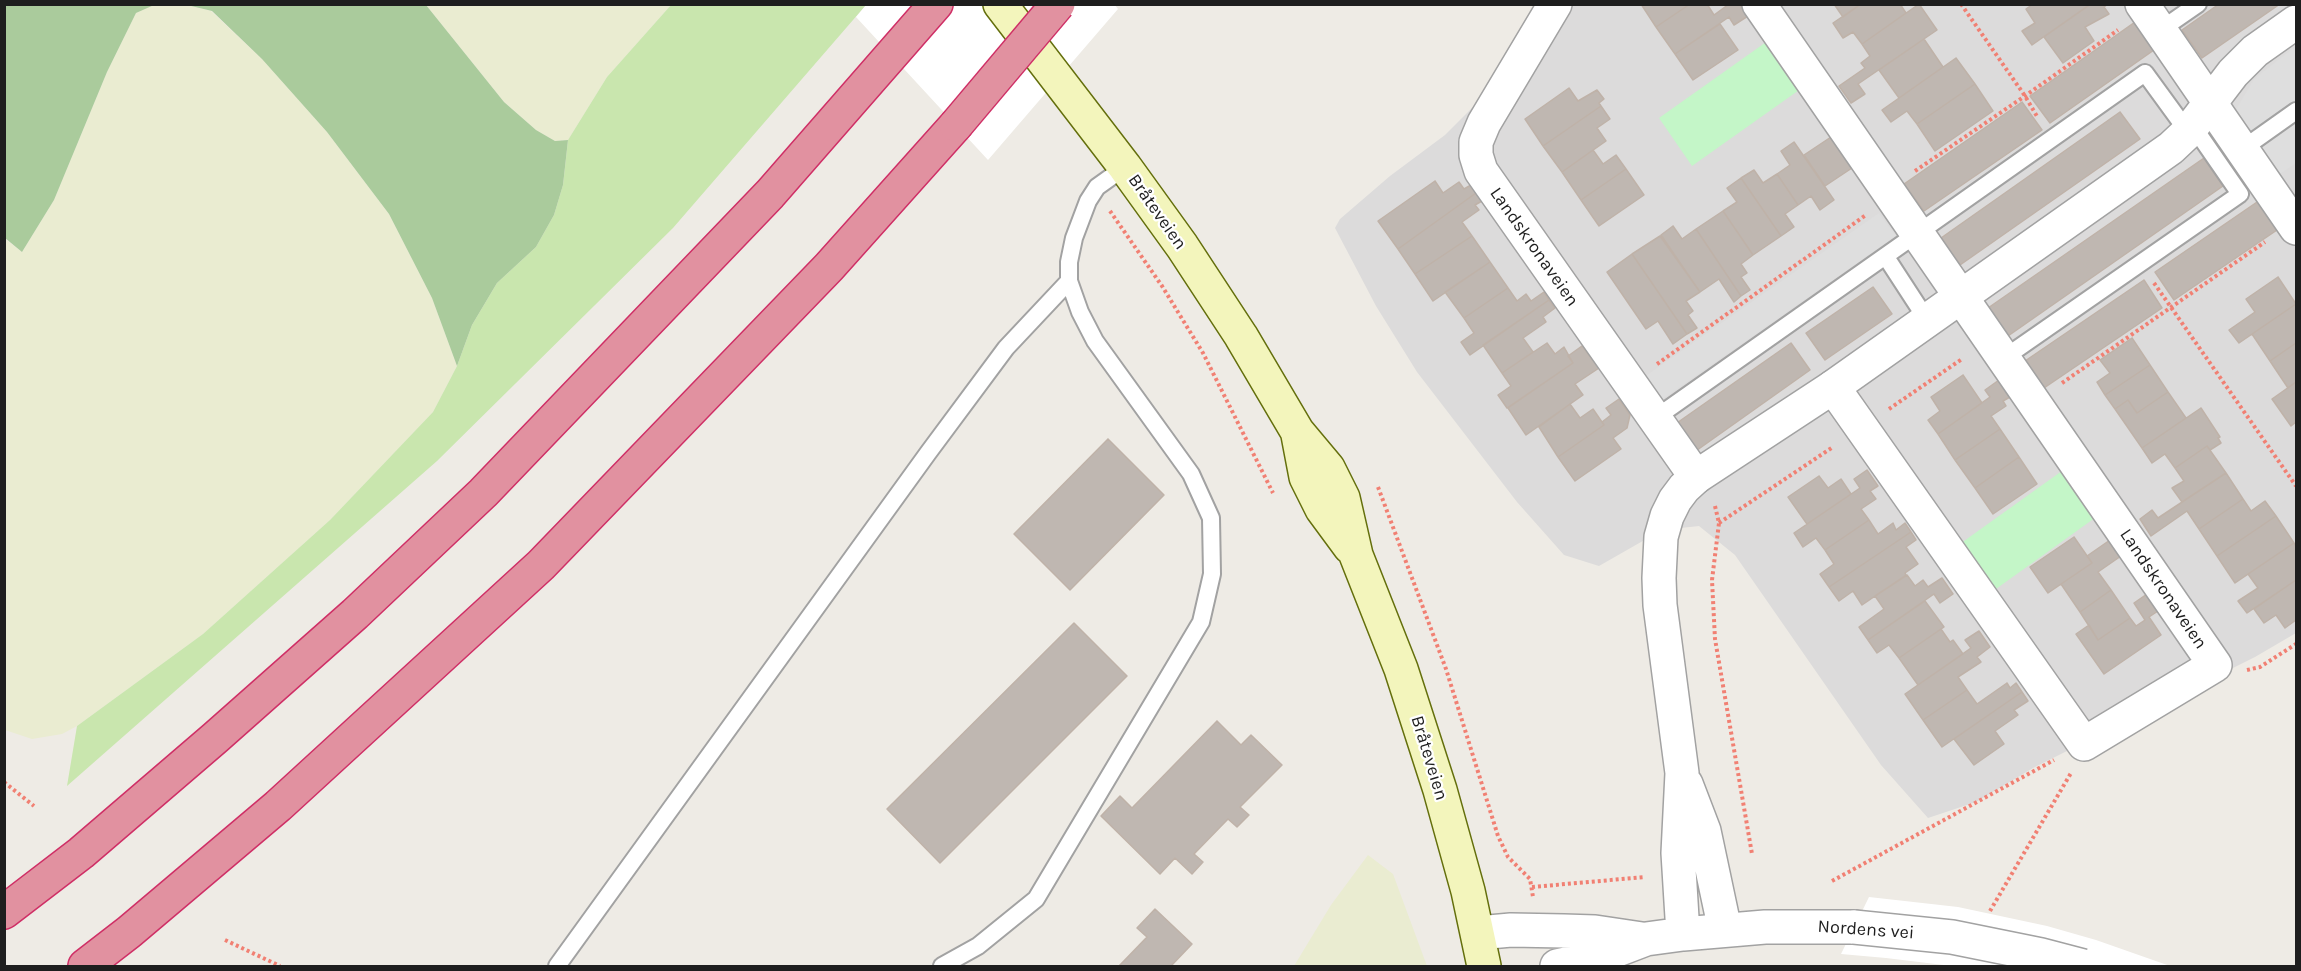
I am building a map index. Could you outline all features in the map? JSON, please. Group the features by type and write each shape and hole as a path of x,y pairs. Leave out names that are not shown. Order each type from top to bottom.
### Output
{"highway":[{"path":"4,912 81,853 215,738 355,614 483,493 770,194 936,4"},
{"path":"85,966 129,932 278,806 541,565 829,267 956,125 1058,4"}],"main road":[{"name":"Bråteveien","path":"1000,4 1125,166 1224,309 1297,431 1328,468 1343,498 1356,555 1401,669 1421,730 1458,853 1484,966"}],"street":[{"name":"Landskronaveien","path":"1555,4 1484,123 1476,142 1476,155 1481,171 1696,477"},
{"name":"Landskronaveien","path":"1759,4 2215,665 2084,744"},
{"path":"2149,15 2197,121 2241,150 2294,225"},
{"path":"1683,934 1678,853 1682,773 1660,605 1659,557 1667,516 1684,488 1696,477 1833,387 2171,148 2197,121 2233,73 2255,51 2296,22"},
{"path":"1833,387 2084,744"},
{"path":"1682,773 1704,831 1725,930"},
{"name":"Nordens vei","path":"1557,966 1599,957 1646,939 1725,930 1799,926 1854,927 1952,937 2083,966"},
{"name":"Nordens vei","path":"1478,933 1511,930 1594,932 1646,939"}],"lane":[{"path":"2149,15 2198,4"},
{"path":"1654,419 2145,73 2197,121 2240,194 2004,358"},
{"path":"2241,150 2296,111"},
{"path":"942,966 978,946 1036,899 1201,622 1212,574 1211,518 1191,474 1095,341 1080,312 1070,281 1069,262 1080,218 1097,187 1125,166"},
{"path":"1886,257 1927,320"},
{"path":"557,966 1006,348 1070,281"}],"path":[{"path":"1961,4 2025,96 2050,139"},
{"path":"1629,383 2025,96 2149,15"},
{"path":"1097,187 1110,210 1162,285 1203,353 1275,496"},
{"path":"2035,402 2172,306 2294,225"},
{"path":"2140,263 2296,486"},
{"path":"1696,477 1717,510 1719,522 1712,584 1714,639 1752,855"},
{"path":"1375,481 1446,669 1498,836 1508,857 1528,875 1533,898"},
{"path":"2215,665 2239,672 2260,667 2296,644"},
{"path":"1832,881 2084,744"},
{"path":"1987,918 2063,789 2084,744"},
{"path":"4,782 34,806"},
{"path":"1532,887 1655,876"},
{"path":"225,940 280,966"}],"shaded area":[{"path":"1553,5 2296,5 2296,633 2255,657 2033,768 1976,802 1928,818 1881,765 1735,555 1699,526 1662,530 1599,566 1564,555 1517,502 1417,372 1376,306 1335,228 1340,219 1390,176 1445,135 1490,90"},
{"path":"2296,46 2296,163 2277,176 2232,116 2254,79"},
{"path":"1879,213 1896,236 1660,401 1644,377"}],"green space":[{"path":"154,4 187,5 211,11 262,59 327,132 389,214 432,298 457,366 433,412 330,520 203,634 77,726 62,734 32,739 5,730 4,238 22,252 54,200 107,72 136,13"},
{"path":"4,5 154,5 136,13 107,72 54,200 22,252 5,238"},
{"path":"187,5 426,5 504,102 536,130 555,141 568,140 563,185 554,215 536,247 497,283 472,325 457,366 432,298 389,214 327,132 262,59 212,11"},
{"path":"426,5 671,5 607,77 568,140 555,141 536,130 504,102"},
{"path":"671,5 866,5 673,228 437,461 67,786 77,726 203,634 330,520 433,412 457,366 472,325 497,283 536,247 554,215 563,185 568,140 607,77"},
{"path":"1769,40 1802,88 1692,166 1659,118"},
{"path":"2066,468 2099,515 1989,594 1957,546"},
{"path":"1368,855 1393,874 1427,966 1294,966 1331,905"}],"pier":[{"path":"867,4 1114,4 1118,9 988,160 856,17"},
{"path":"1869,897 1958,907 2047,926 2096,940 2170,966 1952,966 1841,954"}],"building":[{"path":"1641,4 1690,4 1656,27"},
{"path":"1690,4 1707,4 1714,15 1729,4 1740,4 1748,16 1734,25 1729,17 1675,54 1656,27"},
{"path":"1834,4 1861,4 1843,17"},
{"path":"1861,4 1900,4 1906,13 1862,44 1853,32 1843,38 1833,23"},
{"path":"1919,4 1937,30 1858,84 1865,94 1851,103 1839,86 1865,68 1861,63 1870,56 1862,44"},
{"path":"2033,4 2089,5 2032,45 2022,31 2035,23 2026,9"},
{"path":"2091,4 2108,4 2104,7 2109,14 2085,27 2094,41 2063,63 2044,37"},
{"path":"2219,4 2280,4 2202,58 2182,30"},
{"path":"2135,22 2154,50 2050,123 2030,96"},
{"path":"1720,24 1738,50 1693,80 1675,54"},
{"path":"1924,39 1943,67 1899,98 1879,70"},
{"path":"1956,58 1975,84 1917,124 1907,111 1891,122 1882,110"},
{"path":"1975,84 1993,111 1935,151 1917,124"},
{"path":"1569,88 1578,101 1597,90 1604,99 1599,103 1601,106 1543,146 1525,119"},
{"path":"2022,102 2042,130 1924,211 1904,184"},
{"path":"1601,106 1610,119 1597,128 1606,141 1562,172 1543,146"},
{"path":"2120,112 2140,139 1960,265 1941,238"},
{"path":"1831,137 1852,168 1825,186 1804,155"},
{"path":"1794,142 1834,200 1820,210 1811,196 1798,205 1777,174 1790,165 1781,151"},
{"path":"1593,150 1603,164 1616,155 1626,169 1581,200 1562,172"},
{"path":"2204,158 2223,186 2008,336 1988,308"},
{"path":"1626,169 1644,195 1599,226 1581,200"},
{"path":"1754,170 1763,183 1777,174 1798,205 1785,214 1794,227 1781,236 1741,178"},
{"path":"1741,178 1781,236 1753,255 1723,211 1737,202 1727,188"},
{"path":"1435,181 1443,193 1459,182 1464,189 1471,185 1476,193 1398,249 1378,221"},
{"path":"1476,193 1482,201 1475,205 1479,210 1462,222 1472,236 1415,274 1398,249"},
{"path":"2260,200 2280,228 2174,300 2155,272"},
{"path":"1723,211 1753,255 1741,264 1747,273 1741,277 1750,290 1741,296 1696,229"},
{"path":"1673,226 1682,239 1696,229 1741,296 1734,302 1719,279 1700,292 1661,235"},
{"path":"1472,236 1490,262 1433,301 1415,274"},
{"path":"1660,236 1700,292 1686,301 1693,311 1688,315 1697,328 1687,334 1632,254"},
{"path":"1632,254 1687,334 1673,344 1658,321 1646,329 1607,272"},
{"path":"1490,262 1508,288 1464,318 1445,292"},
{"path":"2278,277 2296,304 2239,343 2229,330 2255,312 2246,299"},
{"path":"2144,280 2162,308 2044,388 2025,361"},
{"path":"1873,287 1892,314 1825,360 1806,333"},
{"path":"1508,288 1517,301 1526,294 1531,301 1544,292 1549,300 1470,355 1461,342 1474,333 1464,318"},
{"path":"1549,300 1555,308 1543,317 1546,322 1523,338 1533,352 1502,373 1483,345"},
{"path":"2296,304 2296,343 2270,361 2252,334"},
{"path":"2132,338 2150,365 2105,395 2097,382 2110,373 2100,360"},
{"path":"1547,343 1555,354 1564,347 1573,363 1507,408 1498,395 1511,386 1502,373"},
{"path":"1791,343 1810,370 1693,453 1674,425"},
{"path":"2296,343 2296,382 2288,388 2270,361"},
{"path":"1582,346 1599,368 1575,384 1583,395 1526,435 1508,408 1573,363 1568,356"},
{"path":"2150,365 2168,392 2137,413 2128,400 2115,409 2105,395"},
{"path":"1963,375 1982,403 1938,434 1928,420 1940,411 1931,397"},
{"path":"1999,380 2010,397 2003,401 2006,406 1991,416 2000,429 1955,460 1938,434 1990,397 1985,390"},
{"path":"2296,382 2296,422 2291,426 2272,399"},
{"path":"2168,392 2186,418 2142,448 2115,409 2128,400 2137,413"},
{"path":"1619,399 1630,415 1627,428 1613,438 1621,449 1575,481 1558,457 1604,425 1602,422 1611,415 1606,408"},
{"path":"1570,404 1580,418 1593,409 1604,425 1558,457 1539,427"},
{"path":"2201,408 2220,437 2218,438 2221,443 2210,450 2207,446 2175,468 2165,454 2152,463 2142,448"},
{"path":"2000,429 2019,457 1975,488 1955,460"},
{"path":"1108,439 1164,495 1070,590 1014,534"},
{"path":"2207,446 2226,473 2182,502 2172,488 2184,481 2175,468"},
{"path":"2019,457 2037,484 1993,514 1975,488"},
{"path":"1867,470 1878,486 1870,491 1876,499 1861,509 1869,520 1825,550 1816,538 1803,547 1794,533 1860,488 1854,479"},
{"path":"2226,473 2243,499 2199,529 2187,511 2151,536 2140,519 2152,510 2158,518"},
{"path":"1819,476 1828,488 1841,479 1851,494 1807,524 1788,497"},
{"path":"2243,499 2251,511 2265,501 2276,516 2217,556 2199,529"},
{"path":"2276,516 2294,543 2235,583 2217,556"},
{"path":"1869,520 1878,534 1893,523 1896,530 1905,523 1911,532 1829,587 1820,574 1834,564 1825,550"},
{"path":"1911,532 1916,540 1906,547 1918,564 1862,605 1853,591 1839,601 1829,587"},
{"path":"2074,537 2092,563 2048,593 2030,567"},
{"path":"2110,540 2121,556 2098,572 2111,590 2080,612 2061,584 2092,563 2087,556"},
{"path":"2294,543 2296,580 2247,613 2238,601 2258,588 2248,574"},
{"path":"1907,575 1915,586 1923,580 1928,587 1942,578 1953,594 1940,603 1934,594 1868,640 1859,627 1884,609 1875,596"},
{"path":"2296,580 2296,620 2285,628 2276,615 2264,623 2254,609"},
{"path":"2111,590 2130,618 2098,640 2080,612"},
{"path":"2147,594 2158,611 2149,617 2161,635 2104,674 2076,634 2089,625 2098,640 2130,618 2136,626 2145,620 2134,603"},
{"path":"1925,601 1944,627 1899,658 1889,645 1877,653 1868,640"},
{"path":"1074,623 1127,676 940,863 887,809"},
{"path":"1941,629 1950,642 1953,640 1963,654 1918,685 1899,658"},
{"path":"1979,631 1990,647 1977,657 1981,662 1958,677 1967,690 1923,720 1905,694 1971,648 1965,640"},
{"path":"2007,683 2010,688 2016,683 2022,692 1942,747 1923,720 1967,690 1977,704"},
{"path":"2022,692 2028,701 2014,710 2018,715 1995,731 2004,744 1974,765 1954,739"},
{"path":"1217,721 1241,745 1251,735 1282,765 1240,807 1249,815 1237,827 1228,819 1194,854 1203,862 1192,874 1175,858 1160,874 1101,816 1120,796 1132,808"},
{"path":"1155,909 1192,944 1171,966 1119,966 1147,937 1137,928"}]}
